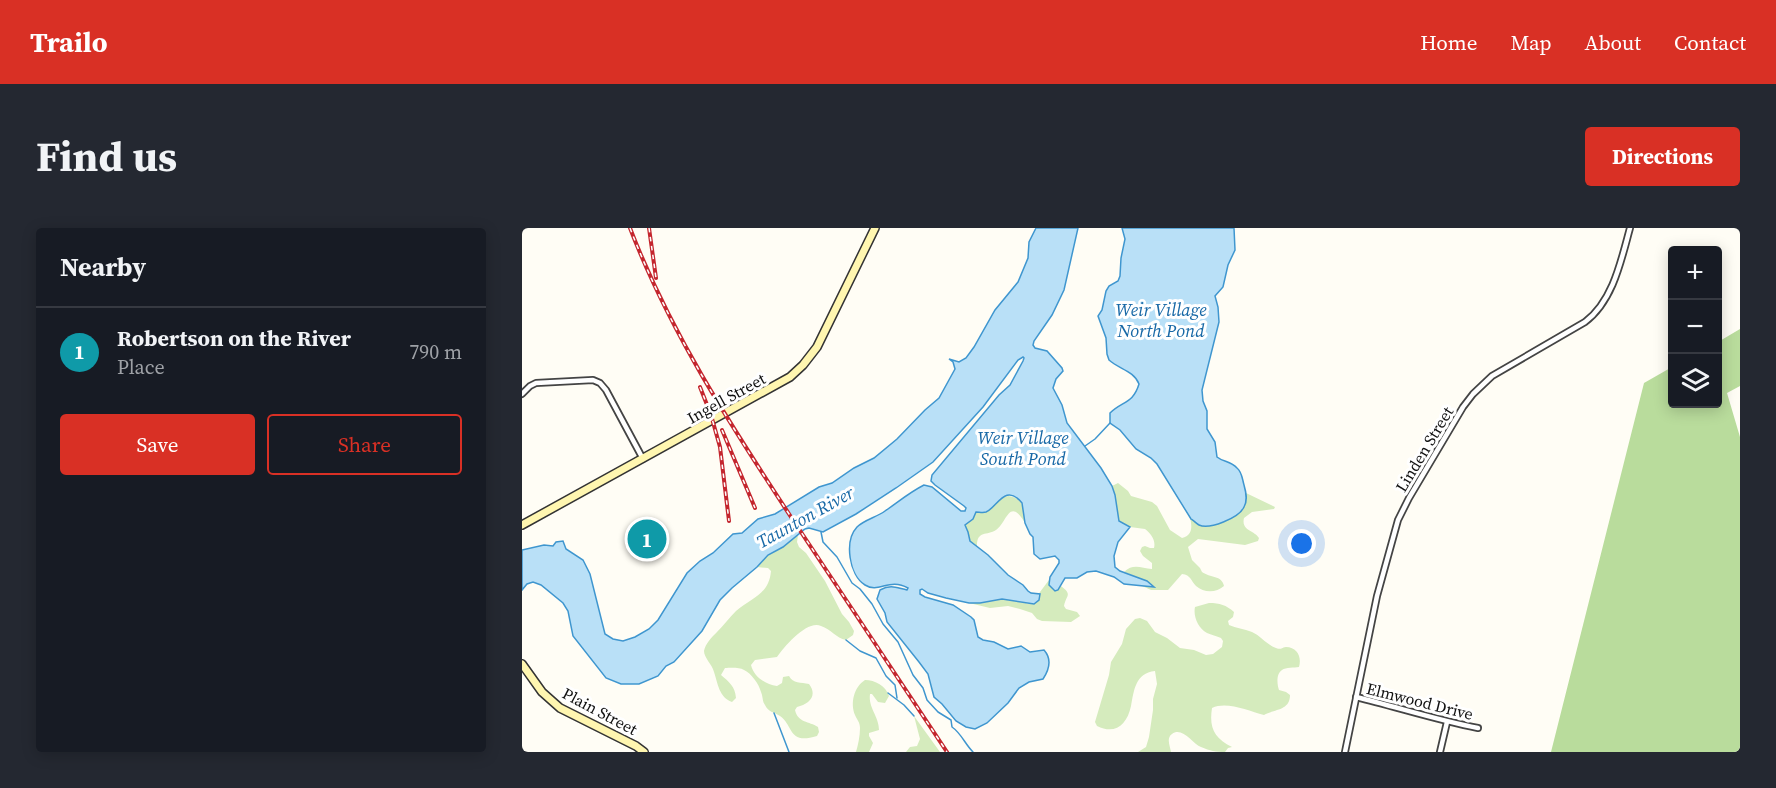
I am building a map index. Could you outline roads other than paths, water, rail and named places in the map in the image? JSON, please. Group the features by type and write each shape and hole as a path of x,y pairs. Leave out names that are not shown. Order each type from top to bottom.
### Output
{"street":[{"name":"Ingell Street","path":"522,525 785,381 799,370 821,340 875,228"},
{"name":"Linden Street","path":"1345,752 1386,563 1398,520 1409,498 1458,414 1479,387 1501,371 1585,322 1598,310 1614,279 1630,228"},
{"path":"522,394 536,383 589,380 598,382 606,390 643,459"},
{"name":"Plain Street","path":"522,664 542,692 560,708 644,752"},
{"name":"Elmwood Drive","path":"1356,697 1447,722 1478,728"},
{"path":"1440,752 1447,722"}],"water":[{"path":"1036,228 1078,228 1064,290 1052,315 1033,345 1035,348 1047,351 1062,368 1063,371 1056,379 1053,388 1062,405 1067,423 1112,486 1119,521 1130,527 1118,542 1114,556 1115,567 1147,581 1154,587 1124,584 1114,577 1096,571 1087,572 1077,578 1065,578 1055,591 1049,585 1050,577 1059,560 1055,556 1040,559 1034,554 1033,537 1025,523 1022,503 1016,497 1006,496 990,510 976,512 973,519 965,525 970,541 1028,591 1040,594 1039,600 1034,604 1002,599 969,603 928,593 922,589 920,594 953,605 971,617 974,620 978,637 983,640 994,642 1008,649 1021,646 1030,652 1044,650 1049,661 1043,679 1029,682 1019,688 1008,703 987,723 975,729 966,727 956,721 934,697 928,674 887,622 877,599 880,590 884,588 894,587 907,590 908,588 895,584 875,588 865,585 855,574 850,549 853,533 857,527 924,485 932,487 961,511 965,511 964,506 931,481 932,475 1010,385 1023,357 1018,360 983,407 933,462 856,514 823,532 805,529 783,547 768,555 720,600 702,631 658,676 639,684 621,684 606,678 573,636 568,611 563,603 541,585 533,582 527,584 522,590 522,550 544,545 553,546 556,542 563,541 566,549 583,560 590,574 605,634 623,641 649,629 658,620 687,573 733,534 742,533 758,519 775,514 819,487 832,483 874,458 939,398 955,369 953,362 949,359 959,362 966,358 995,310 1018,282 1028,258 1029,242"},
{"name":"Weir Village North Pond","path":"1122,228 1234,228 1235,250 1228,265 1223,287 1215,296 1219,322 1202,390 1207,411 1207,429 1215,442 1217,457 1232,464 1240,471 1246,499 1241,511 1236,515 1210,526 1199,525 1191,519 1157,464 1136,449 1120,430 1110,423 1110,413 1134,395 1139,384 1130,373 1109,360 1106,338 1098,316 1102,310 1106,291 1109,286 1118,281 1120,276 1125,239"}],"waterway":[{"path":"1085,446 1110,423"},
{"path":"821,532 823,542 837,557 852,583 872,604 883,624 898,642 927,700 938,712 951,720 952,727 973,752"},
{"path":"846,640 860,651 876,658 886,676 895,685 897,698"},
{"path":"888,693 914,716"},
{"path":"774,713 789,752"}],"railway":[{"path":"630,228 663,304 724,412 947,752"},
{"path":"649,228 656,278"},
{"path":"700,387 720,447 729,521"},
{"path":"722,430 755,508"}],"place":[{"name":"Robertson on the River","path":"647,539"}],"water label":[{"name":"Weir Village South Pond","path":"1023,447"},
{"name":"Taunton River","path":"805,517"}]}
